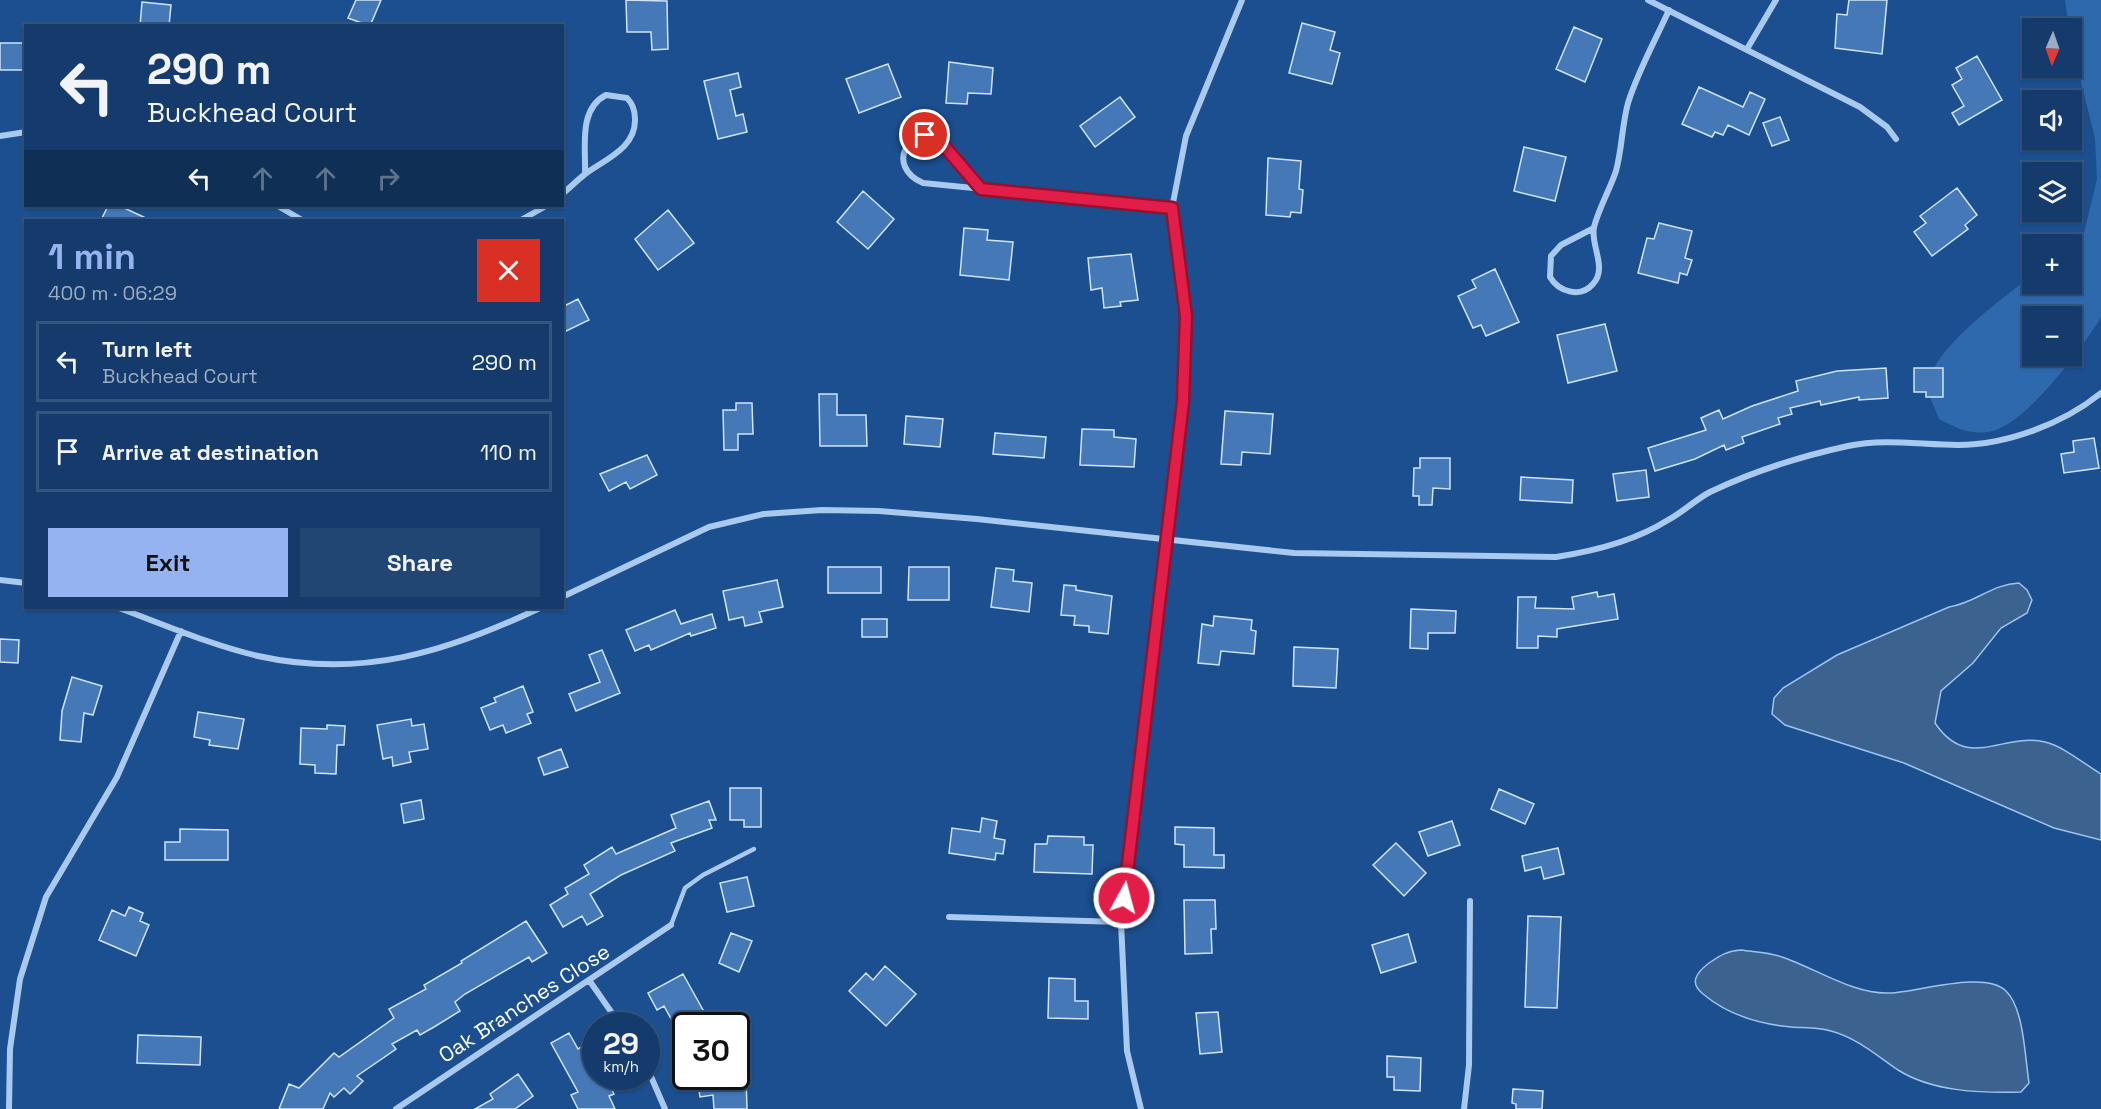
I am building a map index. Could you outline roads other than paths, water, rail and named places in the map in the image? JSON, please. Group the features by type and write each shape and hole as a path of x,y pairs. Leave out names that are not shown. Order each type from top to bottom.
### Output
{"street":[{"path":"1141,1109 1126,1051 1121,922 1183,402 1186,316 1172,208 1186,136 1242,0"},
{"path":"1648,0 1860,107 1887,127 1896,139"},
{"path":"1747,49 1776,0"},
{"path":"1594,228 1561,245 1551,256 1550,277 1559,288 1573,292 1594,284 1599,271 1594,228 1617,166 1628,104 1669,10"},
{"path":"564,192 585,174 610,159 634,132 634,107 627,98 606,95 592,106 586,125 585,174"},
{"path":"0,136 24,132"},
{"path":"981,189 940,141 933,136 925,135 915,139 907,147 902,162 905,171 923,183 981,189 1172,208"},
{"path":"280,207 300,219"},
{"path":"523,219 544,207"},
{"path":"564,596 709,527 764,514 822,510 879,511 978,519 1168,542 1330,555 1534,558 1582,553 1652,529 1708,493 1796,460 1850,446 1872,443 1960,445 2002,439 2046,425 2101,393"},
{"path":"0,580 24,583"},
{"path":"122,609 256,656 288,662 349,665 396,660 434,651 479,636 538,609"},
{"path":"9,1109 10,1049 20,979 46,897 117,777 181,631"},
{"path":"1464,1109 1469,1065 1470,901"},
{"path":"949,917 1121,922"},
{"name":"Oak Branches Close","path":"396,1109 671,925"},
{"path":"589,980 611,1012"},
{"path":"657,1090 665,1109"}],"lane":[{"path":"671,925 684,888 703,875 754,849"}]}
